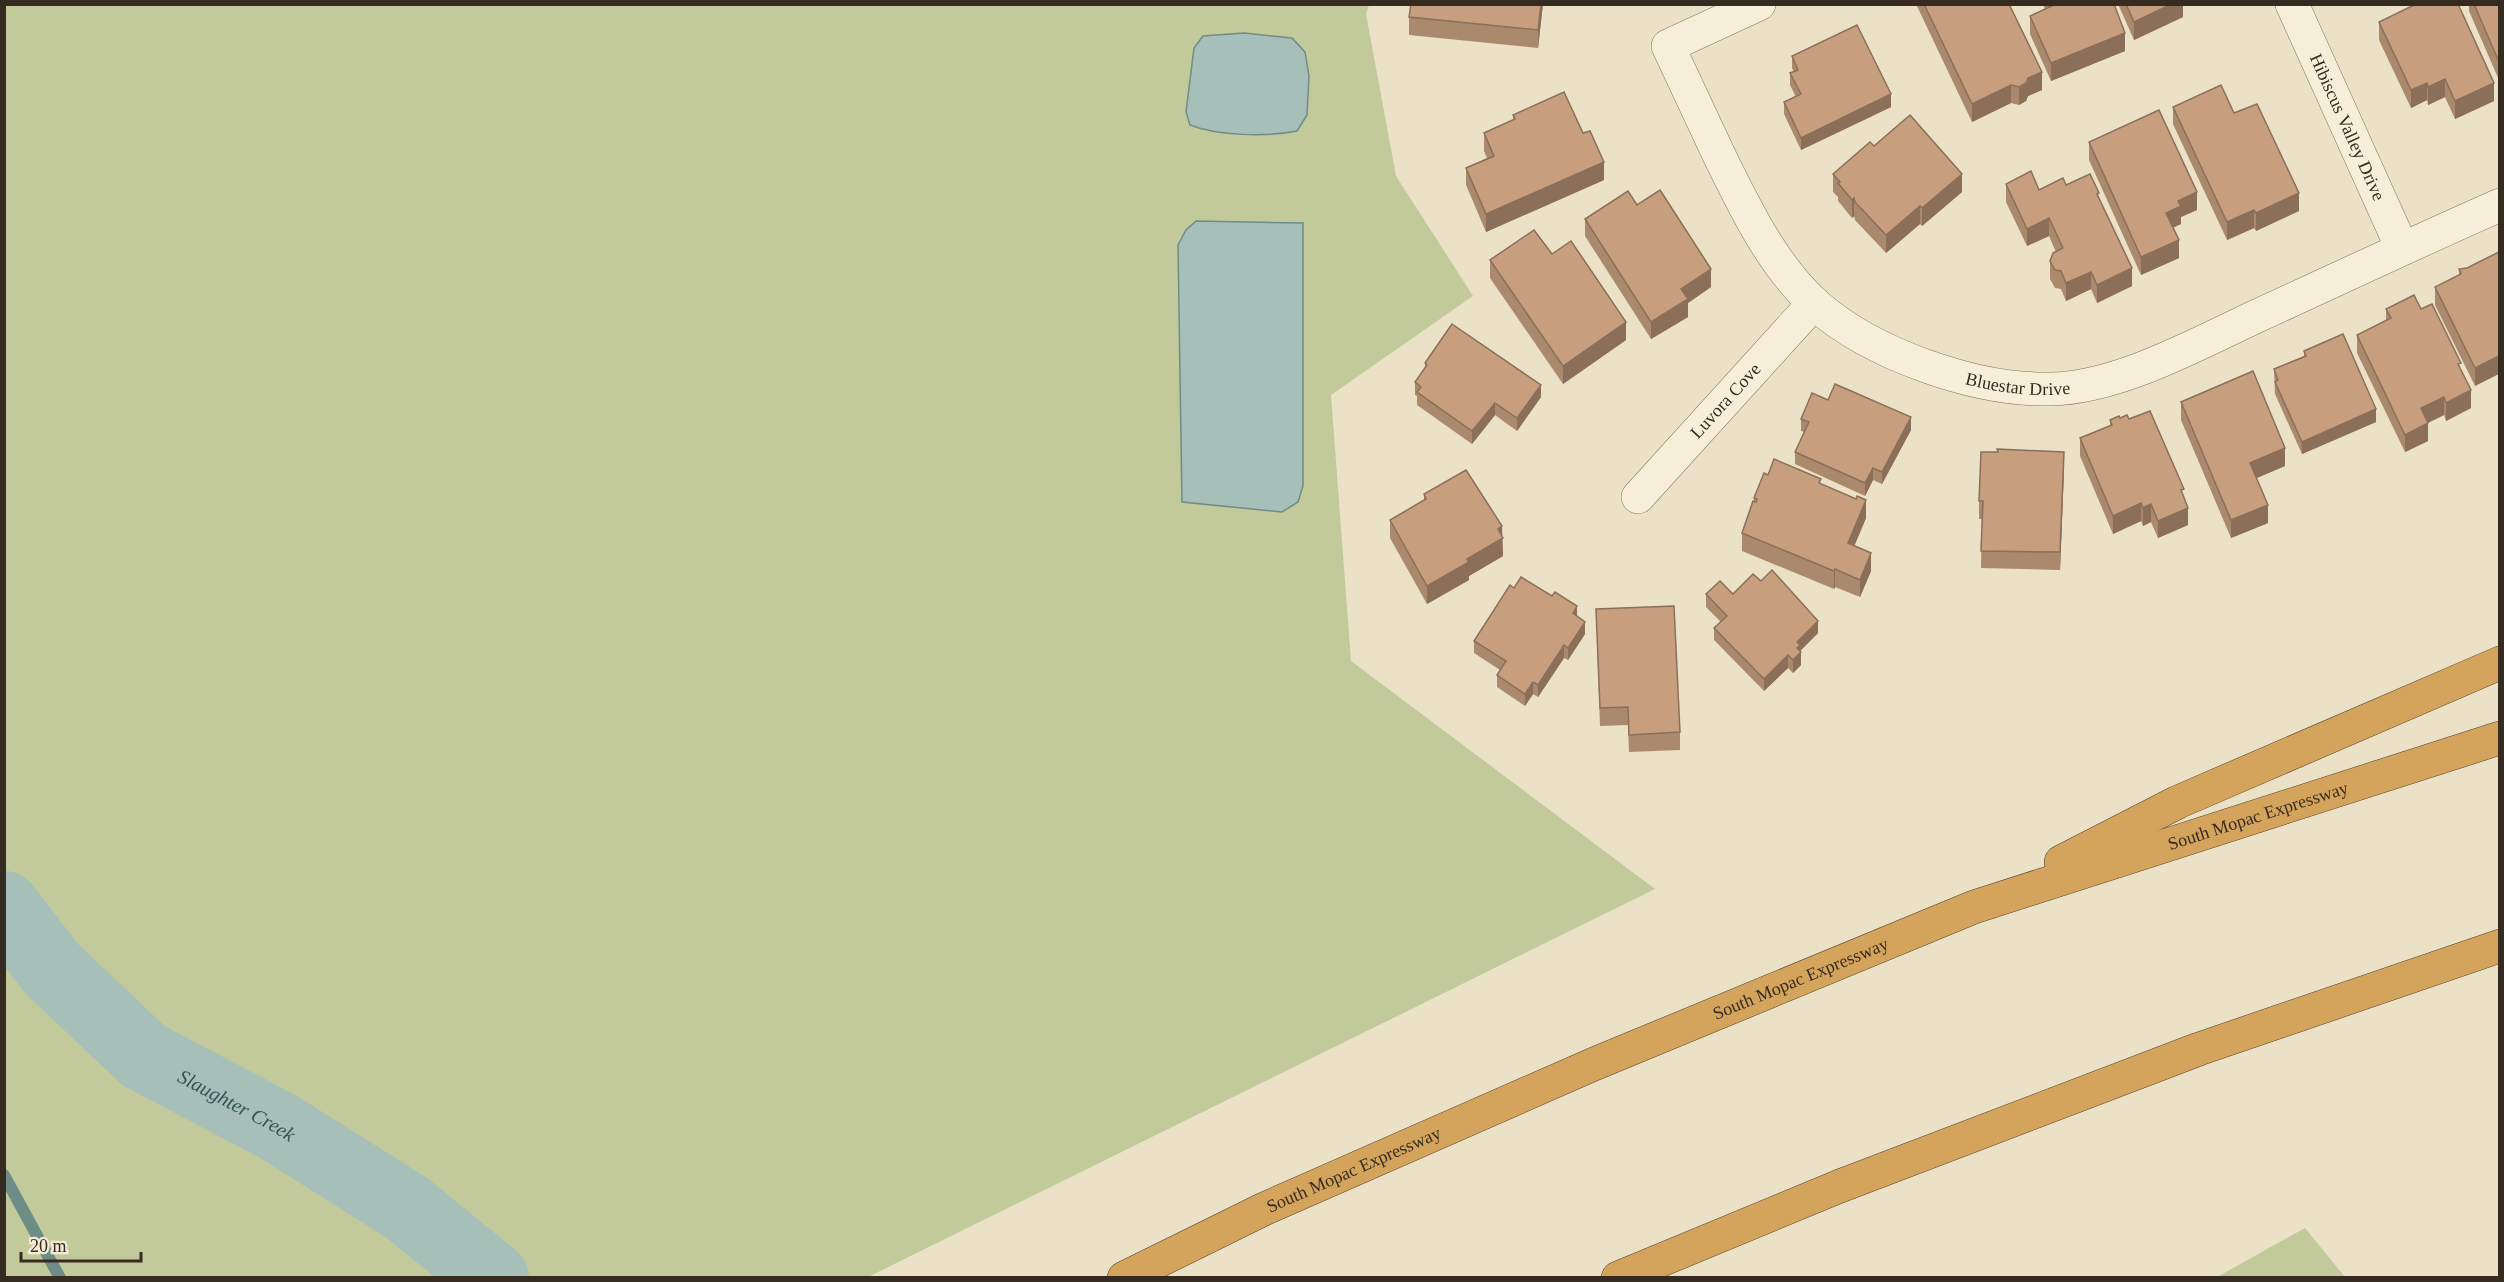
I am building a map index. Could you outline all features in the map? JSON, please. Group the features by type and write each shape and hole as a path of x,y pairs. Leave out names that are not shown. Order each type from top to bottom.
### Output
{"highway":[{"path":"1974,907 2178,802 2499,663"},
{"name":"South Mopac Expressway","path":"1124,1278 1264,1209 1594,1064 1974,907 2499,738"},
{"path":"1618,1278 1840,1186 2199,1048 2499,946"}],"street":[{"name":"Bluestar Drive","path":"1759,4 1668,46 1758,233 1814,303 1891,351 1930,368 1966,379 2002,386 2052,389 2095,383 2163,360 2499,205"},
{"name":"Hibiscus Valley Drive","path":"2292,4 2402,248"},
{"name":"Luvora Cove","path":"1638,496 1814,303"}],"green space":[{"path":"5,5 1369,5 1366,14 1396,176 1473,296 1331,395 1351,661 1655,889 868,1277 5,1278"},
{"path":"2305,1228 2345,1277 2217,1277"}],"water":[{"path":"1244,33 1292,38 1305,52 1309,76 1307,115 1297,131 1243,134 1201,129 1190,125 1186,112 1194,48 1203,36"},
{"path":"1196,221 1303,223 1303,486 1298,502 1282,512 1182,502 1178,245 1186,230"}],"building":[{"path":"1411,4 1541,4 1538,30 1409,17"},
{"path":"1924,4 2009,4 2042,72 2028,78 2026,83 2019,87 2011,85 1972,104"},
{"path":"2051,4 2114,4 2125,33 2051,63 2030,16 2052,6"},
{"path":"2126,4 2172,4 2134,22"},
{"path":"2416,4 2458,4 2494,83 2455,101 2445,79 2428,87 2427,83 2411,90 2379,22"},
{"path":"2474,4 2499,4 2499,62"},
{"path":"1857,25 1891,94 1801,138 1784,102 1801,94 1790,73 1798,70 1792,56"},
{"path":"2221,85 2234,113 2257,104 2299,193 2256,213 2254,210 2227,222 2173,107"},
{"path":"1564,92 1583,133 1590,131 1604,162 1486,214 1466,168 1494,156 1484,133 1515,119 1513,115"},
{"path":"2159,110 2197,192 2178,201 2181,206 2166,213 2179,240 2141,257 2089,142"},
{"path":"1910,115 1962,174 1886,235 1855,202 1854,198 1852,200 1833,174 1870,142 1874,146"},
{"path":"2031,171 2039,190 2063,178 2066,185 2090,174 2132,268 2097,285 2091,272 2066,283 2061,271 2055,270 2050,261 2053,253 2063,248 2049,218 2027,229 2006,184"},
{"path":"1660,190 1711,269 1681,289 1688,299 1651,322 1585,219 1628,191 1637,205"},
{"path":"1534,230 1552,254 1571,241 1626,322 1563,366 1490,260"},
{"path":"2499,252 2499,356 2475,368 2435,287 2461,274 2459,269 2467,268"},
{"path":"2414,295 2421,309 2432,304 2461,363 2458,364 2471,390 2446,403 2444,397 2421,408 2428,423 2405,435 2357,335 2391,318 2386,309"},
{"path":"1452,324 1541,385 1517,418 1495,403 1472,431 1417,392 1421,387 1415,382"},
{"path":"2343,334 2376,409 2302,442 2275,382 2278,380 2274,369 2306,356 2304,351"},
{"path":"2253,371 2285,448 2250,463 2268,505 2231,520 2181,402"},
{"path":"1835,384 1911,417 1882,472 1873,468 1865,483 1795,452 1809,422 1801,419 1812,393 1828,400"},
{"path":"2150,411 2184,489 2181,490 2188,508 2158,521 2151,504 2143,508 2141,503 2113,516 2080,438 2112,425 2110,420 2119,416 2120,418 2127,415 2129,419"},
{"path":"1997,449 2064,452 2060,552 1981,551 1983,501 1979,501 1981,452 1998,452"},
{"path":"1774,459 1821,479 1819,483 1856,499 1857,496 1866,500 1848,543 1871,553 1860,580 1742,533 1753,501 1756,502 1757,499 1754,498 1764,473 1768,475"},
{"path":"1466,470 1502,526 1498,529 1503,538 1467,559 1469,562 1427,586 1390,520 1426,499 1424,494"},
{"path":"1772,570 1818,621 1797,642 1800,645 1797,648 1801,652 1793,660 1788,655 1764,679 1714,628 1727,616 1706,594 1720,581 1733,594 1753,574 1761,581"},
{"path":"1521,577 1552,596 1555,592 1577,606 1573,613 1585,622 1568,648 1564,645 1538,685 1533,682 1525,694 1497,675 1506,661 1474,641 1510,585 1514,588"},
{"path":"1674,606 1680,732 1629,735 1628,707 1600,708 1596,609"}],"waterway":[{"name":"Slaughter Creek","path":"4,907 52,969 144,1056 277,1126 407,1208 493,1278"},
{"path":"4,1175 60,1278"}]}
